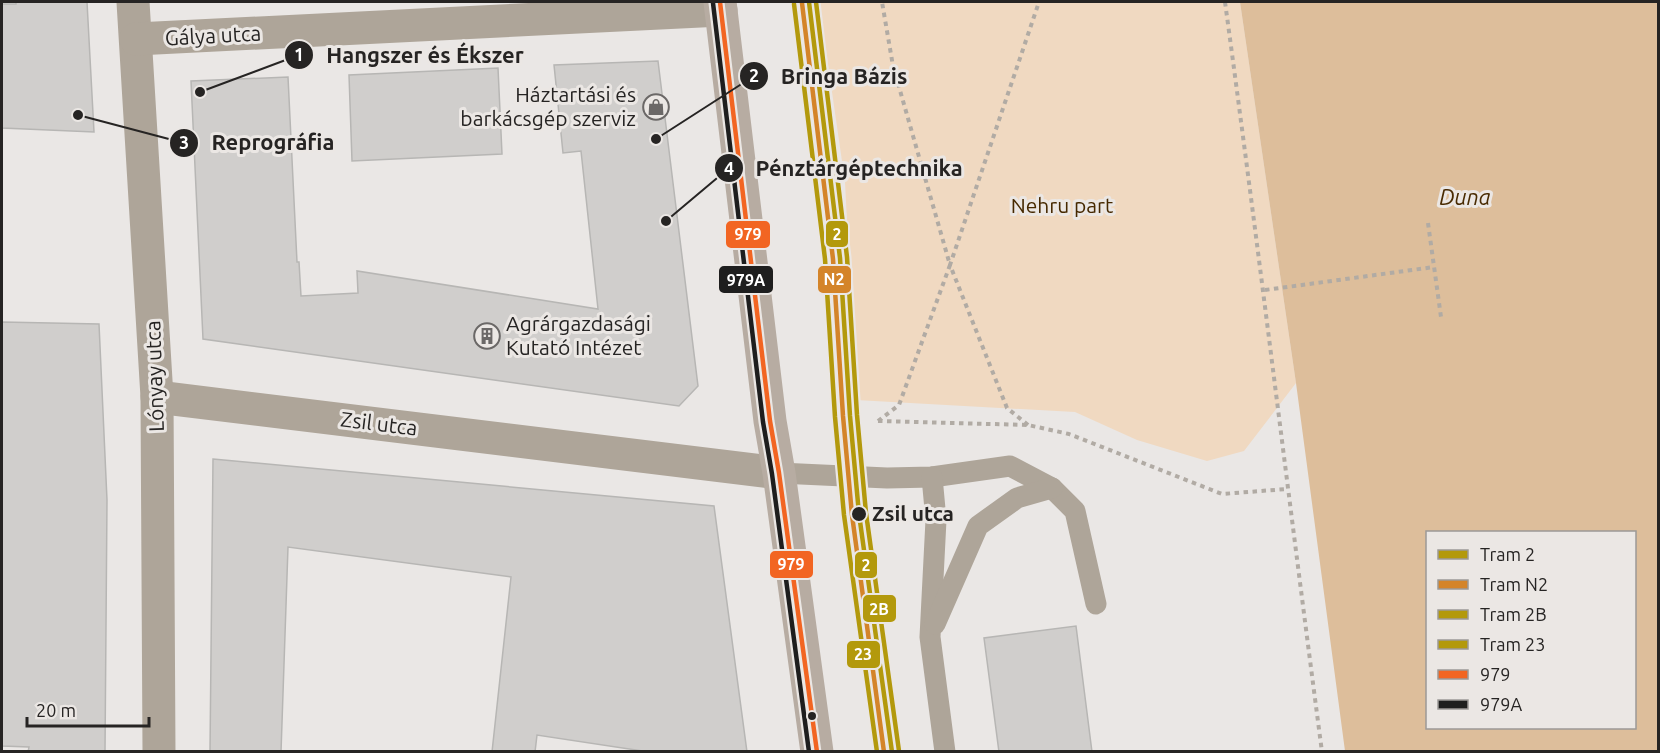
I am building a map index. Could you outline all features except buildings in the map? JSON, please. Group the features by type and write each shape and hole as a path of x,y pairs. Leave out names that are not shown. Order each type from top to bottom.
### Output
{"main road":[{"path":"721,6 770,421 817,752"}],"street":[{"name":"Lónyay utca","path":"133,2 157,397 159,752"},
{"name":"Gálya utca","path":"136,39 721,6"},
{"name":"Zsil utca","path":"157,397 779,473"}],"lane":[{"path":"779,473 887,478 932,477 1010,466 1052,488 1075,511 1096,604"},
{"path":"932,477 936,520 930,637 945,752"},
{"path":"930,637 978,526 1017,498 1052,488"}],"path":[{"path":"882,2 893,66 950,266 1007,408 1028,425"},
{"path":"1039,2 950,266 899,405 878,421 1028,425 1069,434 1222,494 1287,489"},
{"path":"1226,2 1322,752"},
{"path":"1428,223 1441,317"},
{"path":"1264,290 1434,267"}],"green space":[{"name":"Nehru part","path":"819,2 1240,2 1296,383 1244,451 1207,461 1137,440 1075,412 856,400 845,182"}],"water":[{"name":"Duna","path":"1240,2 1658,2 1658,751 1345,751 1296,383"}],"tram line":[{"name":"2","path":"809,2 840,258 859,514 892,752"},
{"name":"2B","path":"816,2 847,257 866,513 899,751"},
{"name":"N2","path":"802,3 833,259 852,515 884,752"},
{"name":"23","path":"794,4 825,259 844,515 877,752"}],"transit line":[{"name":"979","path":"720,2 770,421 817,752"},
{"name":"979A","path":"713,3 763,422 809,752"}],"place":[{"name":"Hangszer és Ékszer","path":"200,92"},
{"name":"Háztartási és barkácsgép szerviz","path":"656,107"},
{"name":"Reprográfia","path":"78,115"},
{"name":"Bringa Bázis","path":"656,139"},
{"name":"Pénztárgéptechnika","path":"666,221"},
{"name":"Agrárgazdasági Kutató Intézet","path":"487,336"},
{"name":"Zsil utca","path":"859,514"}]}
